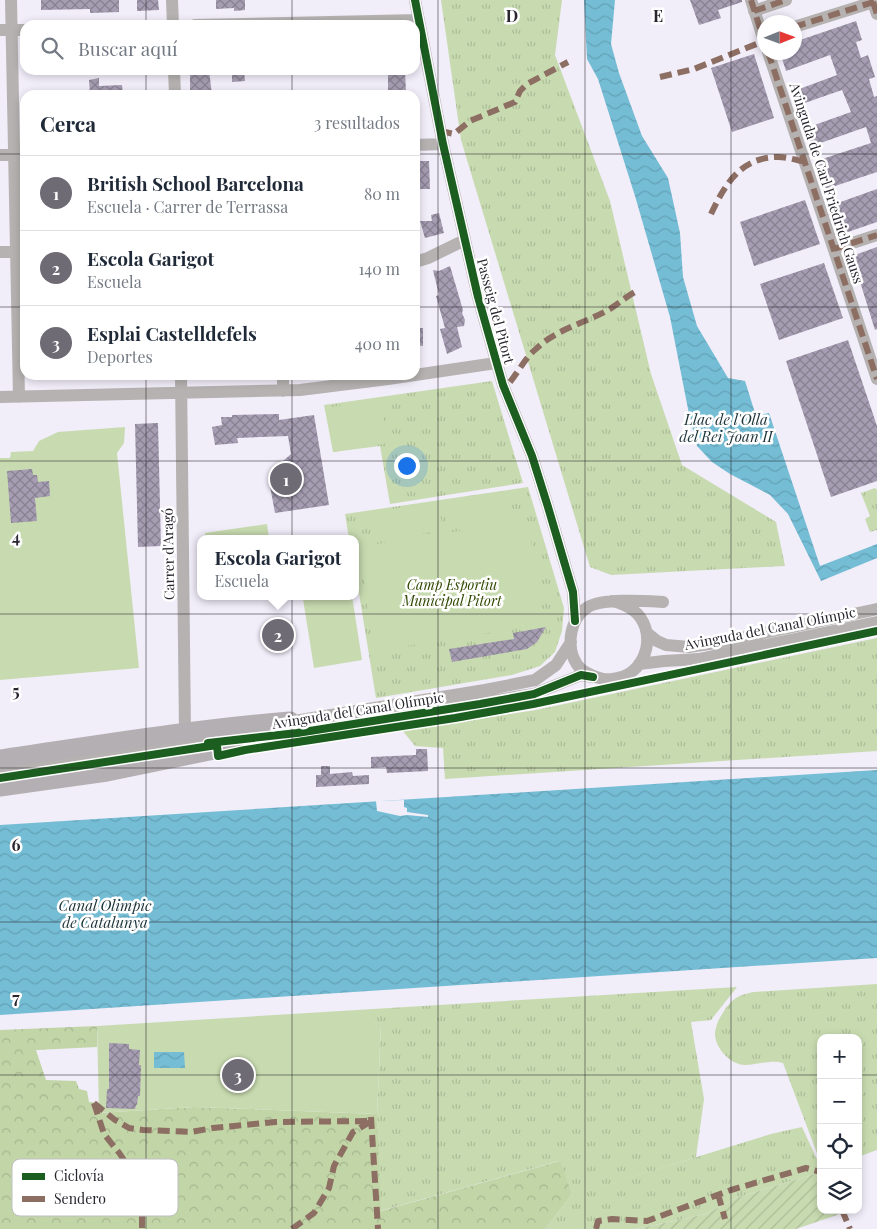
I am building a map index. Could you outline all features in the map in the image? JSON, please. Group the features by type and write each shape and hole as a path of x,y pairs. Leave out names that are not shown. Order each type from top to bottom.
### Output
{"highway":[{"path":"0,759 185,733 293,727"},
{"path":"0,787 107,772 293,727"}],"street":[{"path":"0,156 20,155 6,30 11,0"},
{"path":"172,0 173,20"},
{"name":"Passeig del Pitort","path":"415,0 418,20"},
{"path":"757,17 753,5 786,0"},
{"path":"802,25 876,6"},
{"path":"6,30 20,30"},
{"name":"Passeig del Pitort","path":"420,30 443,144 478,297 503,385 532,456 573,592 575,621"},
{"name":"Avinguda de Carl Friedrich Gauss","path":"771,60 877,379"},
{"path":"174,75 175,90"},
{"path":"420,145 443,144"},
{"path":"834,250 877,235"},
{"path":"420,260 465,240"},
{"path":"0,252 20,252"},
{"path":"19,397 20,324"},
{"path":"420,374 496,363"},
{"name":"Carrer d'Aragó","path":"181,380 185,733"},
{"path":"283,380 283,391"},
{"path":"0,398 181,392 283,391 380,380"},
{"path":"573,592 581,600 594,604"},
{"path":"612,601 634,610 645,628"},
{"path":"612,601 663,602 647,610 645,628 646,653 639,664 626,676 607,680 593,677 576,663 572,654 571,631 578,615 587,608 594,604 612,601"},
{"name":"Avinguda del Canal Olímpic","path":"645,628 656,641 689,647 722,642 877,609"},
{"name":"Avinguda del Canal Olímpic","path":"639,664 699,659 877,622"},
{"name":"Avinguda del Canal Olímpic","path":"0,770 107,753 182,747 535,680 556,665 571,642"},
{"name":"Avinguda del Canal Olímpic","path":"293,727 534,694 581,676 593,677"}],"green space":[{"path":"441,0 562,0 555,55 610,201 651,374 682,465 776,522 785,566 611,575 590,567 461,140"},
{"path":"492,381 523,483 390,504 380,446 333,452 324,405"},
{"path":"380,399 388,443 334,452 327,408"},
{"path":"125,427 124,443 117,453 139,668 0,680 0,458 10,458 11,452 33,451 39,441 58,432"},
{"name":"Camp Esportiu Municipal Pitort","path":"528,487 564,608 562,631 555,652 540,666 512,675 376,698 359,593 359,535 348,535 345,514"},
{"path":"875,488 877,490 877,530 870,532 865,519 870,516 861,493"},
{"path":"506,491 511,520 449,529 444,500"},
{"path":"438,501 443,530 381,541 376,512"},
{"path":"528,520 544,624 375,651 359,547"},
{"path":"267,524 268,535 205,535 205,533"},
{"path":"303,600 353,600 362,660 314,668"},
{"path":"877,638 877,751 445,779 443,748 415,746 402,730 536,710"},
{"path":"877,984 877,1150 862,1156 862,1034 817,1034 817,1153 783,1063 740,1064 729,1059 721,1050 715,1034 724,1010 738,997 754,992"},
{"path":"737,987 711,1020 691,1022 704,1099 696,1157 573,1195 771,1134 802,1127 817,1159 817,1173 736,1198 706,1214 636,1229 545,1229 572,1194 559,1161 380,1211 377,1114 381,1025 373,1023 373,1009"},
{"path":"373,1009 373,1023 381,1024 377,1114 194,1107 99,1113 97,1026"},
{"path":"97,1026 97,1047 36,1050 46,1080 76,1081 79,1089 87,1091 89,1102 99,1103 99,1113 194,1107 377,1114 381,1211 560,1161 572,1194 545,1229 0,1229 0,1030"},
{"path":"817,1173 817,1214 840,1214 796,1229 636,1229 706,1214 736,1198"}],"water":[{"name":"Llac de l'Olla del Rei Joan II","path":"584,0 615,0 611,44 619,73 642,136 668,178 680,233 683,277 697,326 728,378 745,381 756,416 769,413 820,566 877,544 877,558 821,581 788,514 770,495 730,474 712,462 697,446 670,317 635,196 598,79 587,59"},
{"name":"Canal Olimpic de Catalunya","path":"877,770 877,958 0,1015 0,825"},
{"path":"154,1052 184,1052 185,1068 154,1068"}],"pier":[{"path":"404,800 404,807 407,808 407,812 428,815 428,817 400,816 377,811 376,801"}],"building":[{"path":"41,0 119,0 119,12 90,13 90,9 41,10"},
{"path":"137,0 158,0 159,10 137,11"},
{"path":"216,0 245,0 245,10 234,11 234,8 216,9"},
{"path":"690,0 742,0 742,2 718,10 721,18 699,25"},
{"path":"856,21 862,40 856,42 861,58 868,55 875,77 869,79 874,97 877,96 877,172 826,189 816,161 871,143 866,127 812,146 806,128 851,112 842,90 799,105 794,91 837,75 830,55 786,71 783,60 802,60 802,39"},
{"path":"754,54 774,118 732,132 711,68"},
{"path":"190,75 210,75 211,90 190,90"},
{"path":"232,75 244,75 245,81 232,82"},
{"path":"388,75 405,75 406,90 388,90"},
{"path":"99,78 99,86 122,85 122,90 90,90 89,80"},
{"path":"420,161 429,161 430,189 420,189"},
{"path":"877,189 877,222 845,233 835,204"},
{"path":"805,200 820,244 754,266 740,222"},
{"path":"439,213 444,233 425,238 420,221 432,221 431,215"},
{"path":"877,247 877,329 875,330 852,256"},
{"path":"824,263 843,318 779,340 760,284"},
{"path":"450,266 465,320 464,326 457,327 462,347 447,354 440,329 445,328 436,296 439,295 433,270 439,271"},
{"path":"420,328 423,328 423,346 420,346"},
{"path":"848,340 877,426 877,481 831,497 786,361"},
{"path":"279,414 279,420 314,415 329,505 275,513 270,486 286,484 282,462 291,454 288,436 237,438 238,443 215,445 212,427 222,425 221,417"},
{"path":"158,423 161,546 138,547 135,424"},
{"path":"32,469 33,475 37,475 38,482 49,481 50,496 35,498 37,521 11,523 7,471"},
{"path":"546,627 537,642 527,649 452,662 449,649 514,639 513,633"},
{"path":"416,749 427,749 428,771 387,773 386,767 371,768 371,757 416,755"},
{"path":"321,766 330,766 330,774 352,772 353,776 369,775 369,784 316,787 316,775 321,775"},
{"path":"109,1043 129,1044 129,1049 140,1050 140,1096 138,1096 135,1109 106,1108 107,1089 109,1089"}],"marked path":[{"path":"751,0 757,19"},
{"path":"754,11 786,0"},
{"path":"802,24 877,1"},
{"path":"873,2 877,14"},
{"path":"660,77 694,69 757,44"},
{"path":"771,60 877,379"},
{"path":"440,133 454,134 470,121 515,102 520,91 527,84 568,62"},
{"path":"711,214 722,192 744,167 765,158 778,157 805,162"},
{"path":"834,249 877,235"},
{"path":"510,382 529,356 544,342 562,331 601,314 635,292"},
{"path":"94,1103 115,1120 129,1128 143,1130 191,1132 275,1122 372,1121"},
{"path":"94,1103 104,1134 123,1159"},
{"path":"371,1117 378,1229"},
{"path":"292,1229 314,1213 329,1188 334,1166 353,1132 370,1122"},
{"path":"596,1229 598,1221 612,1219 647,1221 731,1190 806,1168 817,1171"},
{"path":"718,1194 725,1219"},
{"path":"844,1214 850,1229"},
{"path":"142,1216 142,1229"}],"cycle path":[{"path":"415,0 419,20"},
{"path":"420,26 443,144 478,297 503,385 532,456 548,507 573,592 575,621"},
{"path":"0,778 217,745 218,756 245,750 455,718 533,704 877,631"},
{"path":"208,743 297,733 480,704 534,694 581,675 593,677"}],"place":[{"name":"British School Barcelona","path":"286,479"},
{"name":"Escola Garigot","path":"278,635"},
{"name":"Esplai Castelldefels","path":"238,1075"}]}
